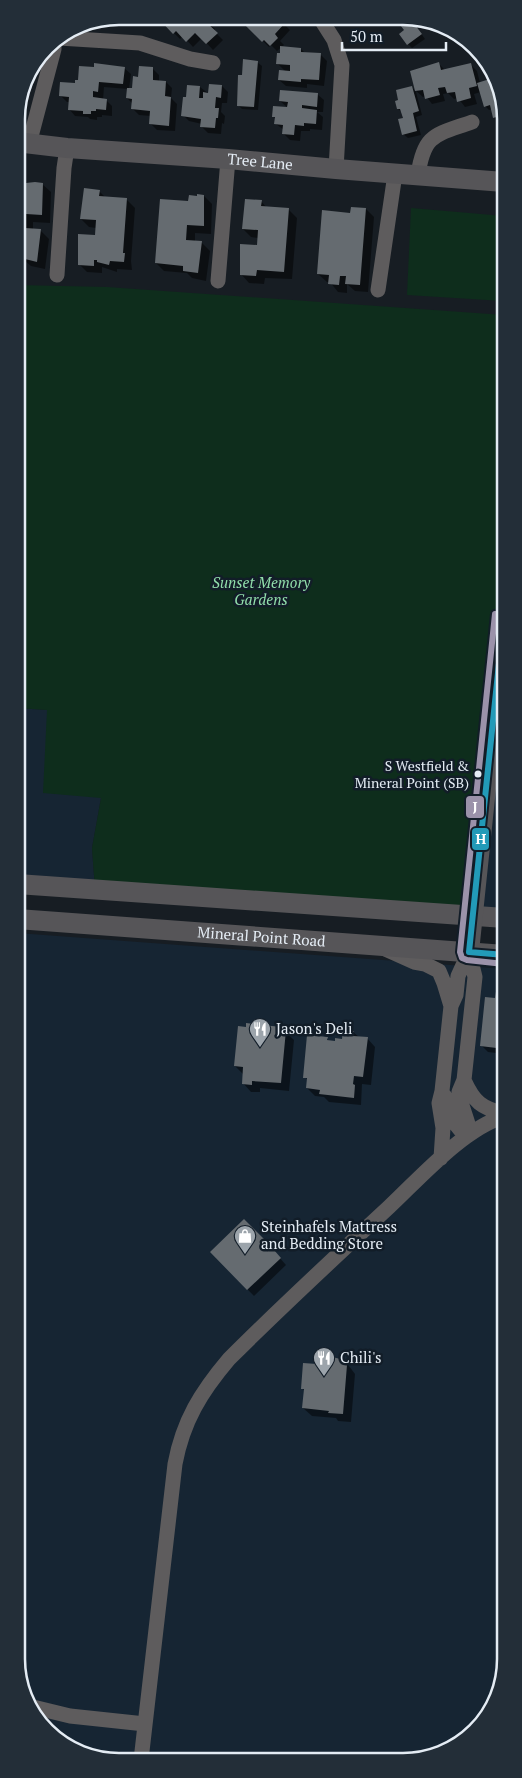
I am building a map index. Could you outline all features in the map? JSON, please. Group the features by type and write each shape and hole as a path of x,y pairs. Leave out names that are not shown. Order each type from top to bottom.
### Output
{"main road":[{"name":"Tree Lane","path":"25,143 497,181"},
{"path":"469,952 472,916 497,739"},
{"path":"25,885 497,918"},
{"name":"Mineral Point Road","path":"25,920 497,954"}],"street":[{"path":"324,25 339,51 342,65 336,169"},
{"path":"71,39 140,43 190,59 213,63"},
{"path":"25,137 53,52"},
{"path":"418,175 420,158 424,147 433,136 472,122"},
{"path":"57,275 67,148"},
{"path":"218,281 228,159"},
{"path":"378,290 394,174"},
{"path":"373,944 438,971 444,983 450,1006 442,1091 439,1104 443,1128 441,1158"},
{"path":"450,1006 456,995 458,976 469,952"},
{"path":"469,952 475,977 464,1080 460,1092 469,1135"},
{"path":"464,1080 475,1100 481,1106 497,1112"},
{"path":"442,1091 454,1122 469,1135"},
{"path":"142,1753 174,1464 179,1445 195,1405 228,1359 441,1158 469,1135 497,1118"},
{"path":"40,1708 70,1716 145,1724"}],"shaded area":[{"path":"497,681 497,918 472,916"},
{"path":"25,709 48,710 101,798 92,848 95,889 25,885"},
{"path":"25,934 497,968 497,1665 492,1689 484,1706 474,1721 450,1740 433,1748 403,1753 107,1752 89,1748 67,1737 45,1716 32,1695 25,1665"}],"green space":[{"path":"411,208 497,215 497,301 407,295"},
{"name":"Sunset Memory Gardens","path":"25,285 107,287 497,315 497,681 472,916 95,889 92,848 101,798 43,793 47,710 25,709"}],"building":[{"path":"165,25 209,25 218,33 206,44 195,33 186,42 176,31 173,34"},
{"path":"245,25 283,25 275,34 278,38 270,46 264,40 262,42"},
{"path":"400,25 416,26 422,34 407,45 399,34 404,30"},
{"path":"280,46 301,48 301,52 321,53 319,80 301,79 301,82 278,80 279,70 290,71 290,65 276,64 277,53 280,53"},
{"path":"243,59 258,61 254,107 237,106 238,75 242,75"},
{"path":"439,62 441,70 471,63 477,86 469,88 471,98 457,102 455,92 447,93 445,87 438,88 440,95 425,99 423,90 415,91 410,71"},
{"path":"94,63 125,67 123,84 99,82 98,92 93,91 93,97 107,99 106,110 96,109 96,111 91,111 91,114 83,114 83,111 68,110 69,97 59,96 60,82 75,83 75,80 78,80 79,66 94,67"},
{"path":"139,66 153,67 153,80 166,81 165,96 171,97 169,126 149,124 150,111 131,109 132,99 126,98 127,88 132,88 133,76 138,77"},
{"path":"488,80 495,101 497,117 493,118 490,105 484,107 477,83"},
{"path":"209,84 222,85 221,98 216,97 215,108 219,108 215,128 200,127 201,119 181,116 183,97 186,97 187,85 200,86 199,98 203,98 203,92 208,93"},
{"path":"412,86 419,111 413,113 417,131 402,135 398,119 403,118 400,109 397,109 395,101 398,100 396,90"},
{"path":"280,90 318,93 317,107 302,105 302,108 317,110 316,124 304,123 304,126 295,125 294,135 282,134 283,125 274,124 275,117 272,117 273,106 287,107 288,102 279,101"},
{"path":"26,183 43,183 42,215 26,214 25,228 25,189"},
{"path":"84,188 100,190 99,196 127,198 124,262 110,261 109,265 94,260 94,266 78,265 78,234 95,235 96,220 80,219"},
{"path":"197,194 204,195 204,226 187,225 186,240 202,241 198,273 183,271 183,266 155,263 160,199 188,201 189,195 197,196"},
{"path":"245,199 262,200 261,206 289,208 284,272 257,270 256,276 240,275 240,244 257,245 258,230 242,229"},
{"path":"351,207 366,208 360,285 345,284 346,276 340,276 339,285 328,284 329,275 317,274 322,210 350,213"},
{"path":"25,228 41,229 37,262 25,259"},
{"path":"497,985 497,1048 480,1046 485,997 495,998"},
{"name":"Jason's Deli","path":"246,1023 281,1027 281,1030 286,1030 281,1083 252,1081 252,1085 242,1084 243,1067 234,1066 238,1026 246,1027"},
{"path":"343,1030 354,1031 353,1036 368,1037 363,1077 354,1076 354,1098 319,1094 320,1090 306,1088 307,1078 303,1078 307,1035 328,1037 327,1040 335,1041 335,1038 342,1039"},
{"name":"Steinhafels Mattress and Bedding Store","path":"244,1219 281,1258 247,1290 210,1252"},
{"name":"Chili's","path":"325,1355 344,1360 347,1365 343,1414 302,1408 304,1389 301,1389 303,1363 317,1364 317,1356 324,1357"}],"transit line":[{"name":"J","path":"495,614 460,952 462,958 467,960 497,963"},
{"name":"H","path":"497,682 469,952 497,954"}],"place":[{"name":"S Westfield & Mineral Point (SB)","path":"478,774"},
{"name":"Jason's Deli","path":"260,1048"},
{"name":"Steinhafels Mattress and Bedding Store","path":"245,1255"},
{"name":"Chili's","path":"324,1377"}]}
